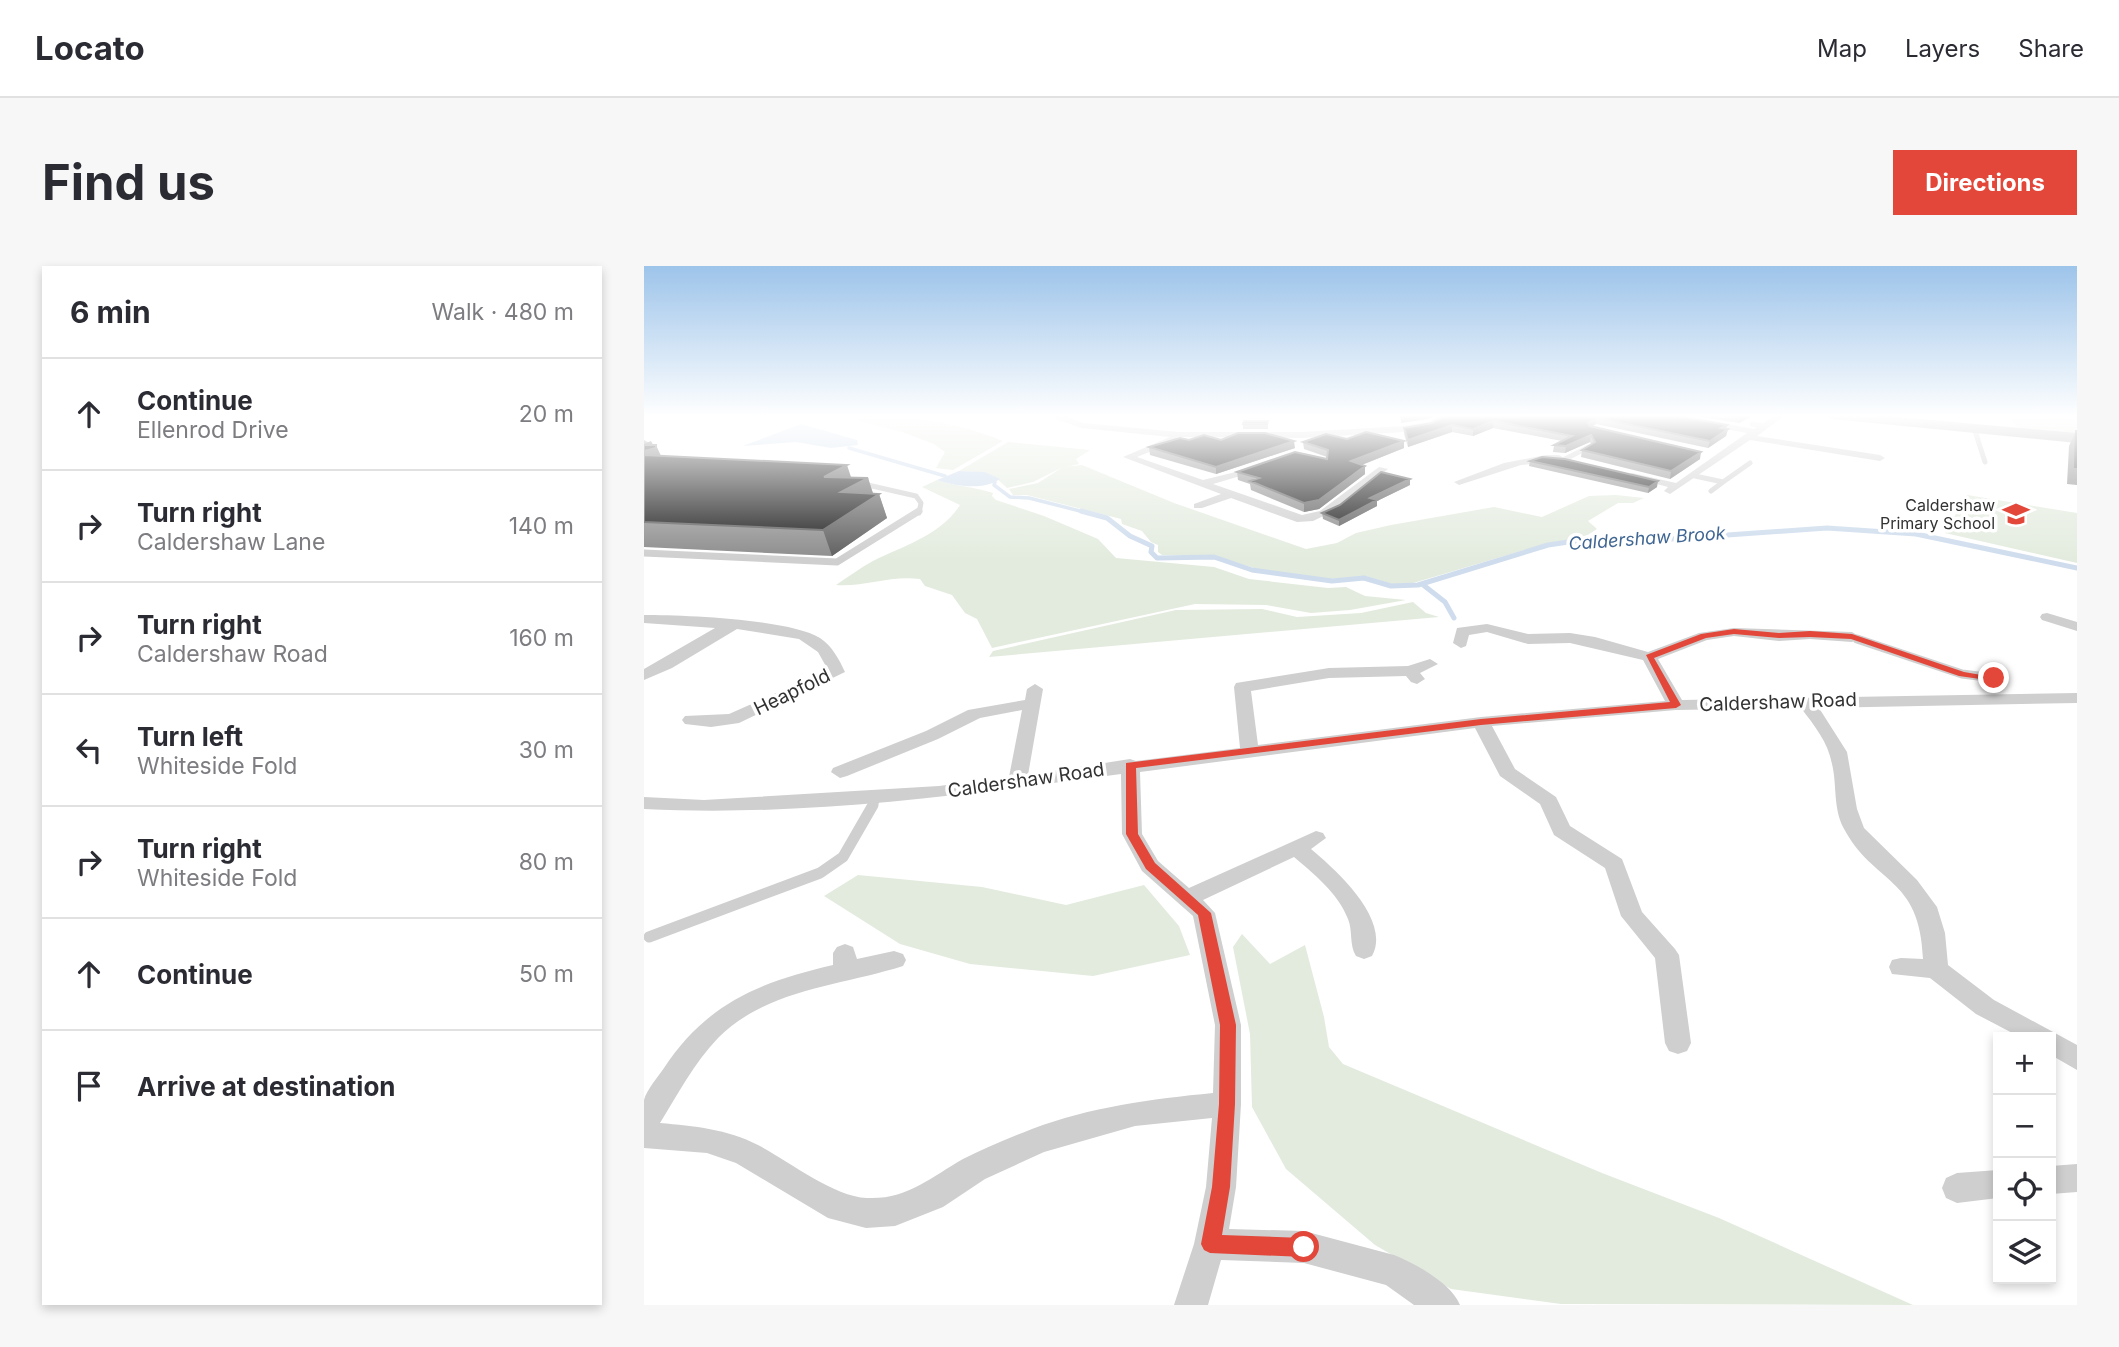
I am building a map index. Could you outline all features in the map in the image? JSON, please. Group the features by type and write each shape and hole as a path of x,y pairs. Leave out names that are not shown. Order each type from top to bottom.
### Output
{"street":[{"path":"1147,463 1288,516 1310,519 1328,512 1370,474 1382,469"},
{"path":"1204,483 1267,463"},
{"path":"1459,482 1517,463"},
{"path":"1623,475 1673,489 1714,463"},
{"path":"1198,506 1234,494"},
{"path":"2047,617 2077,626"},
{"name":"Heapfold","path":"644,620 668,618 805,634 820,645 843,672 797,688 720,726 691,720"},
{"path":"644,675 670,664 730,625"},
{"path":"1461,643 1462,631 1487,628 1528,639 1570,638 1595,642 1649,657 1704,636 1734,632 1779,636 1852,636"},
{"path":"1649,657 1676,705"},
{"path":"1249,750 1234,688 1329,673 1413,675 1430,664"},
{"path":"839,772 878,762 974,714 1034,696 1017,784"},
{"name":"Caldershaw Road","path":"644,803 704,806 877,797 1017,784 1130,765 1481,722 1676,705 2077,698"},
{"path":"1805,701 1824,727 1841,758 1850,821 1861,839 1907,880 1926,903 1935,933 1936,970"},
{"path":"1481,722 1507,772 1549,801 1561,830 1614,864 1632,916 1667,955 1678,1043"},
{"path":"1130,765 1132,834 1150,866 1204,913 1228,1025 1227,1104 1221,1187 1210,1244 1191,1305"},
{"path":"1187,898 1316,838"},
{"path":"1296,848 1328,875 1347,896 1360,920 1364,950"},
{"path":"644,1124 692,1050 720,1021 754,999 846,962 894,960"},
{"path":"1901,967 1936,970 1985,1007 2033,1032"},
{"path":"2056,1044 2077,1059"},
{"path":"644,1135 707,1140 745,1153 839,1207 866,1213 895,1211 932,1197 974,1169 1039,1140 1135,1113 1227,1104"},
{"path":"2056,1180 2077,1178"},
{"path":"1957,1188 1993,1184"},
{"path":"1210,1244 1304,1247 1381,1267 1394,1271 1443,1305"}],"lane":[{"path":"1711,491 1749,463"},
{"path":"1695,476 1723,482"},
{"path":"644,553 837,562 919,514 921,503 916,496 848,482"},
{"path":"1852,636 1962,674 1994,678"},
{"path":"649,937 820,873 843,857 877,797"}],"shaded area":[{"path":"939,463 964,463 953,470 936,468"},
{"path":"972,463 1079,463 1066,467 1082,465 1174,503 1306,549 1337,543 1356,533 1391,525 1494,507 1542,517 1589,496 1644,498 1633,503 1618,503 1588,521 1597,529 1583,538 1548,543 1410,584 1392,584 1366,576 1330,579 1258,569 1208,555 1162,555 1158,552 1158,545 1151,542 1142,531 1122,524 1121,519 1027,495 1013,495 1009,489 1038,483 1063,467 1033,482 1007,488 985,474 959,471"},
{"path":"937,480 993,493 992,496 996,500 1044,516 1098,539 1116,558 1214,567 1249,579 1328,588 1346,587 1365,596 1406,600 1350,610 1311,613 1266,605 1195,604 992,648 977,619 965,613 952,595 925,586 920,579 836,585 873,561 932,532 952,515 960,505 922,487"},
{"path":"1967,495 2077,513 2077,563 1945,533"},
{"path":"1413,602 1426,613 1439,617 989,657 993,651 1176,610 1262,609 1297,617 1361,613"},
{"path":"858,875 982,887 1066,905 1144,885 1179,926 1190,955 1093,976 970,964 900,944 824,896"},
{"path":"1242,934 1270,964 1305,945 1329,1047 1343,1064 1602,1173 1719,1218 1913,1305 1561,1304 1451,1289 1375,1245 1286,1169 1252,1107 1250,1034 1233,947"}],"water":[{"path":"959,471 985,472 1000,479 977,486 937,480"}],"building":[{"path":"644,463 847,465 824,477 868,478 841,492 879,494 823,530 644,522"},
{"path":"1204,463 1227,463 1216,467"},
{"path":"1262,463 1358,463 1365,466 1319,500 1304,503 1250,481 1259,478 1237,472"},
{"path":"1541,463 1584,463 1658,481 1649,487"},
{"path":"1639,463 1683,463 1671,471"},
{"path":"1381,472 1410,479 1370,498 1377,500 1339,520 1322,513 1340,505"}],"waterway":[{"path":"902,463 945,476"},
{"name":"Caldershaw Brook","path":"995,482 994,485 1010,497 1029,498 1088,513"},
{"name":"Caldershaw Brook","path":"1081,511 1107,518 1130,536 1152,546 1151,552 1157,558 1214,557 1252,570 1332,581 1364,578 1391,586 1418,585 1548,545 1589,539 1657,540 1827,528 1916,534 2077,568"},
{"path":"1422,584 1445,602 1454,618"}],"place":[{"name":"Caldershaw Primary School","path":"2016,514"}],"route":[{"path":"1304,1247 1210,1244 1221,1187 1227,1104 1228,1025 1204,913 1150,866 1132,834 1130,765 1481,722 1676,705 1649,657 1704,636 1734,632 1779,636 1852,636 1871,645 1962,674 1994,678"}]}
